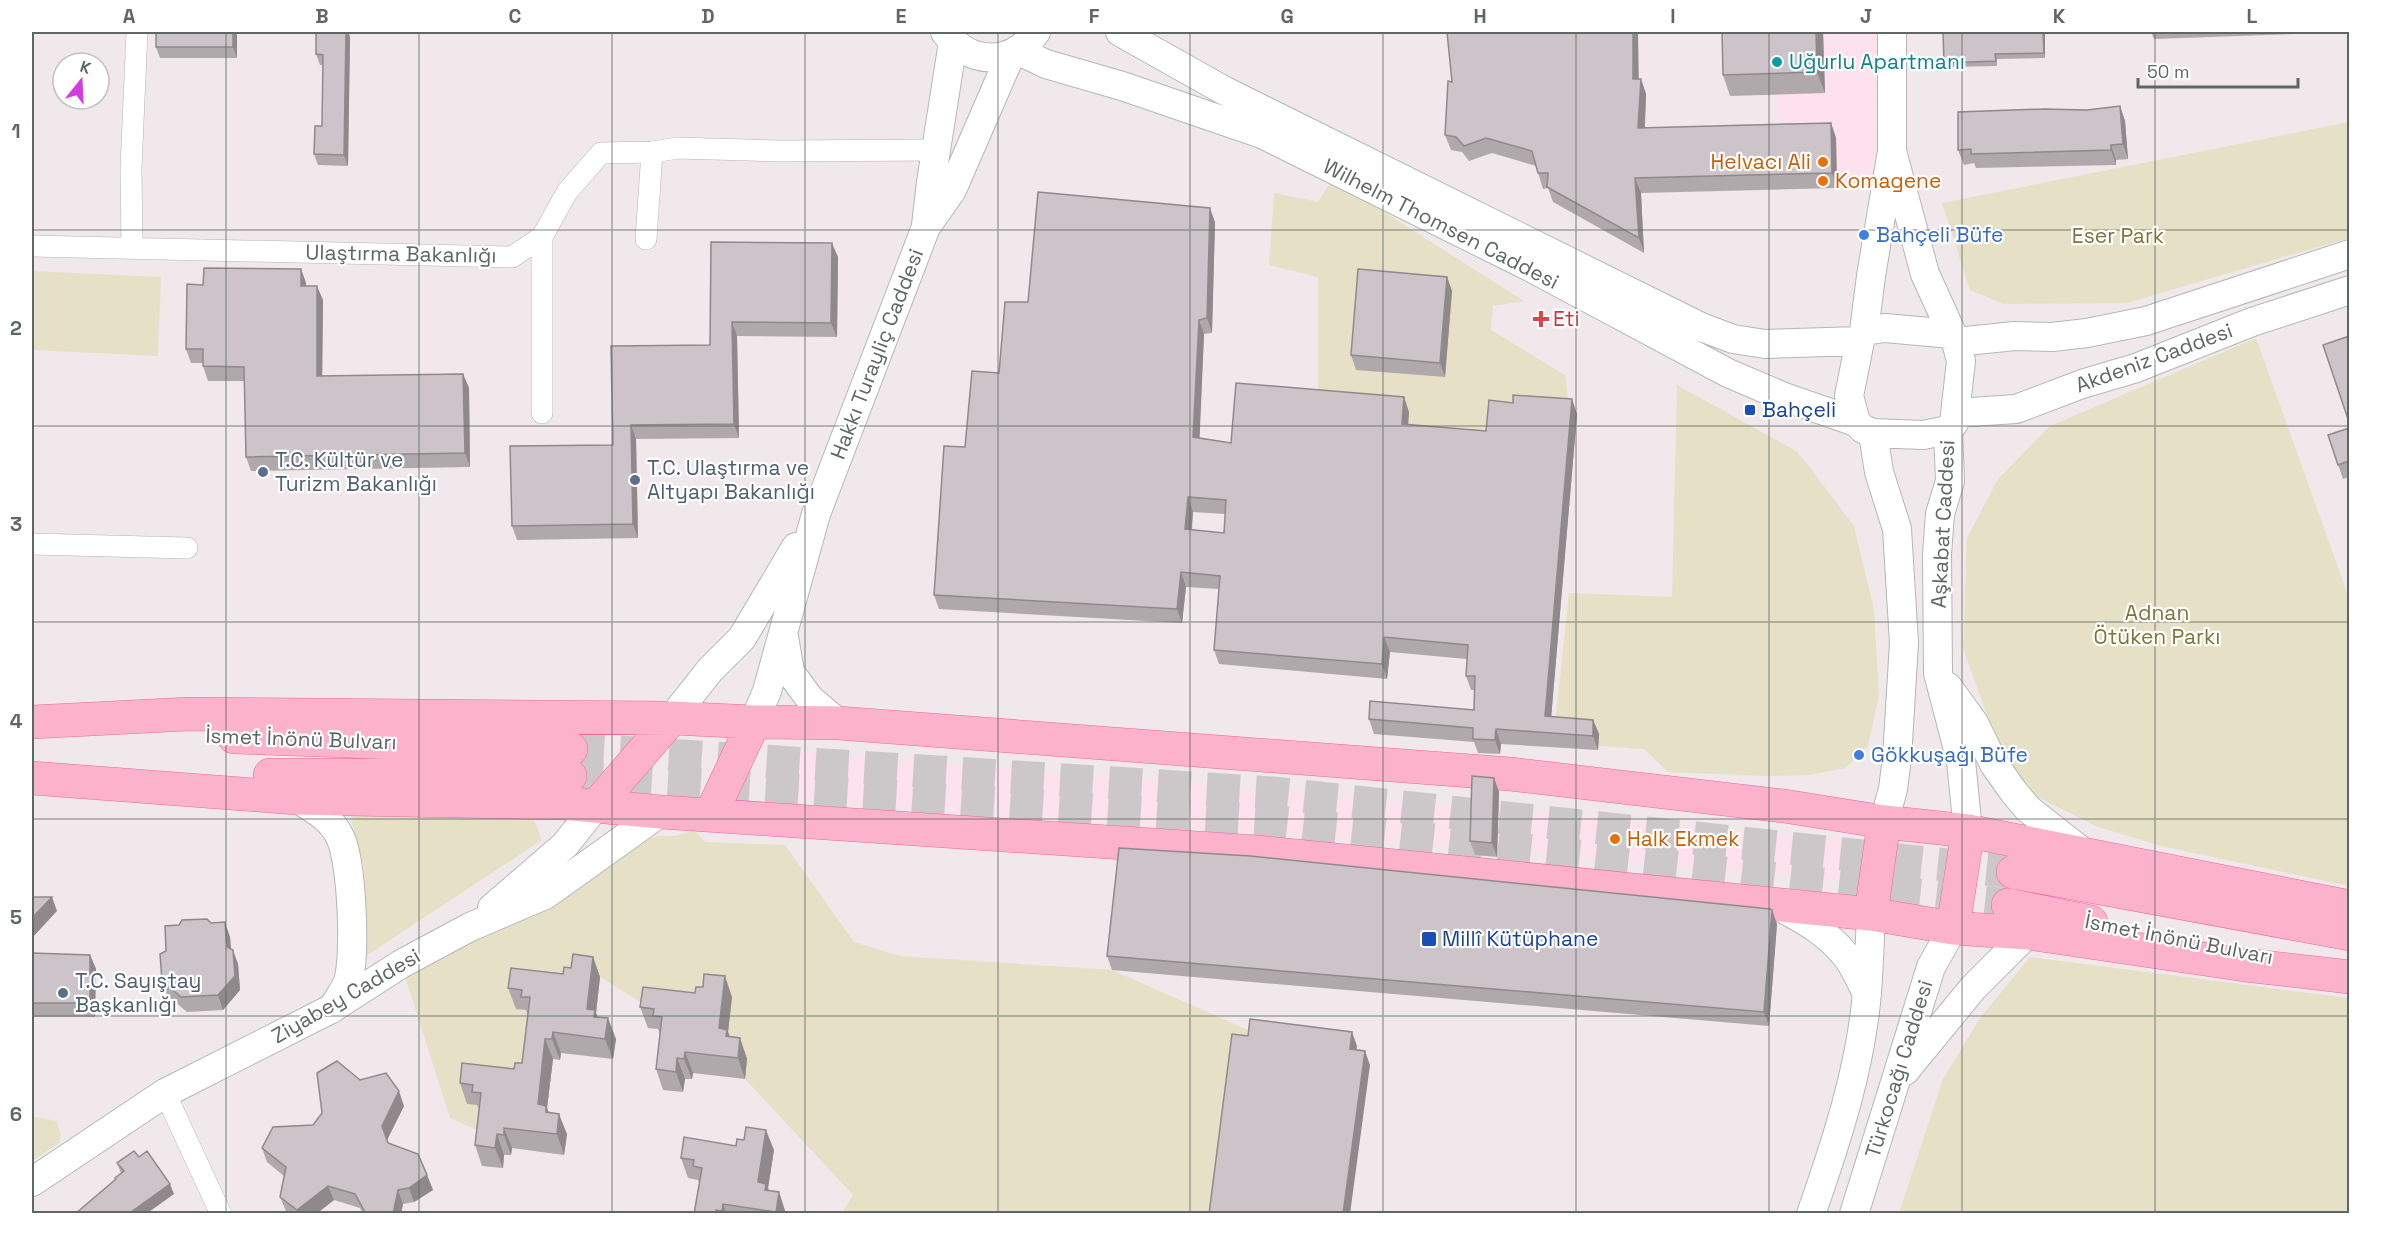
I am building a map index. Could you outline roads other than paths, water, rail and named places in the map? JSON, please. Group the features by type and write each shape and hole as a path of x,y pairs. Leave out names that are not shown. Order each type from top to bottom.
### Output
{"main road":[{"name":"Wilhelm Thomsen Caddesi","path":"1120,32 1225,91 1701,327 1733,339 1765,344 1862,336"},
{"path":"1892,32 1892,152 1862,336 1849,396 1864,427 1923,435 1952,421 1961,361 1954,338 1925,274 1892,152"},
{"path":"949,37 965,52 980,57 996,58 1021,45"},
{"name":"Hakkı Turayliç Caddesi","path":"754,723 767,690 816,514 926,227 949,37"},
{"name":"Wilhelm Thomsen Caddesi","path":"1021,45 1046,64 1122,86 1262,134 1518,261 1728,373 1864,427"},
{"name":"Hakkı Turayliç Caddesi","path":"926,227 952,190 1021,45"},
{"name":"Akdeniz Caddesi","path":"1954,338 2052,337 2087,333 2146,321 2349,254"},
{"name":"Akdeniz Caddesi","path":"1952,421 2016,409 2082,384 2136,368 2252,322 2349,290"},
{"path":"1862,336 1885,328 1954,338"},
{"name":"Aşkabat Caddesi","path":"1952,421 1950,481 1940,513 1936,554 1938,673 1961,761 1968,831"},
{"name":"Aşkabat Caddesi","path":"1864,427 1897,529 1904,643 1897,758 1893,789 1884,822"},
{"name":"Hakkı Turayliç Caddesi","path":"672,718 710,670 742,638 816,514"},
{"path":"784,632 790,672 810,699 838,723"},
{"path":"1938,673 1974,723 1994,764 2013,792 2028,809 2084,853"},
{"path":"32,722 189,714 672,718 754,723 838,723 1510,774 1784,806 1884,822 1968,831 2349,907"},
{"path":"470,927 565,845 672,718"},
{"path":"711,814 754,723"},
{"name":"İsmet İnönü Bulvarı","path":"32,730 571,762 32,776"},
{"path":"32,776 296,798 596,806 1257,852 1871,914 1953,928 2028,933 2234,963 2349,975"},
{"path":"296,798 325,816 341,838 348,867 352,940 348,981 332,1009"},
{"name":"Ziyabey Caddesi","path":"32,1182 165,1093 332,1009 401,964 470,927 545,895 661,812"},
{"path":"1871,914 1884,822"},
{"path":"1953,928 1968,831"},
{"name":"İsmet İnönü Bulvarı","path":"2013,872 2349,934"},
{"path":"1775,905 1811,923 1830,940 1847,957 1867,994"},
{"name":"İsmet İnönü Bulvarı","path":"2008,905 2349,975"},
{"name":"Türkocağı Caddesi","path":"1812,1214 1846,1105 1867,994 1871,914"},
{"name":"Türkocağı Caddesi","path":"1854,1214 1931,967 1953,928"},
{"path":"1896,1082 1972,988 2028,933"}],"street":[{"path":"132,249 131,168 137,32"},
{"name":"Ulaştırma Bakanlığı","path":"32,246 512,256 542,237 567,192 601,153 652,152 678,148 779,151 936,150"},
{"path":"646,239 652,152"},
{"path":"542,237 542,413"},
{"path":"32,544 187,548"},
{"path":"165,1093 221,1214"}],"tunnel":[{"path":"571,749 1272,793 2013,872"},
{"path":"570,776 1270,821 2008,905"}],"place":[{"name":"Uğurlu Apartmanı","path":"1777,62"},
{"name":"Helvacı Ali","path":"1823,162"},
{"name":"Komagene","path":"1823,181"},
{"name":"Bahçeli Büfe","path":"1864,235"},
{"name":"Eti","path":"1541,319"},
{"name":"Bahçeli","path":"1750,410"},
{"name":"T.C. Kültür ve Turizm Bakanlığı","path":"263,472"},
{"name":"T.C. Ulaştırma ve Altyapı Bakanlığı","path":"635,480"},
{"name":"Gökkuşağı Büfe","path":"1859,755"},
{"name":"Halk Ekmek","path":"1615,839"},
{"name":"Millî Kütüphane","path":"1429,939"},
{"name":"T.C. Sayıştay Başkanlığı","path":"63,993"}],"park label":[{"name":"Eser Park","path":"2118,236"},
{"name":"Adnan Ötüken Parkı","path":"2157,625"}]}
